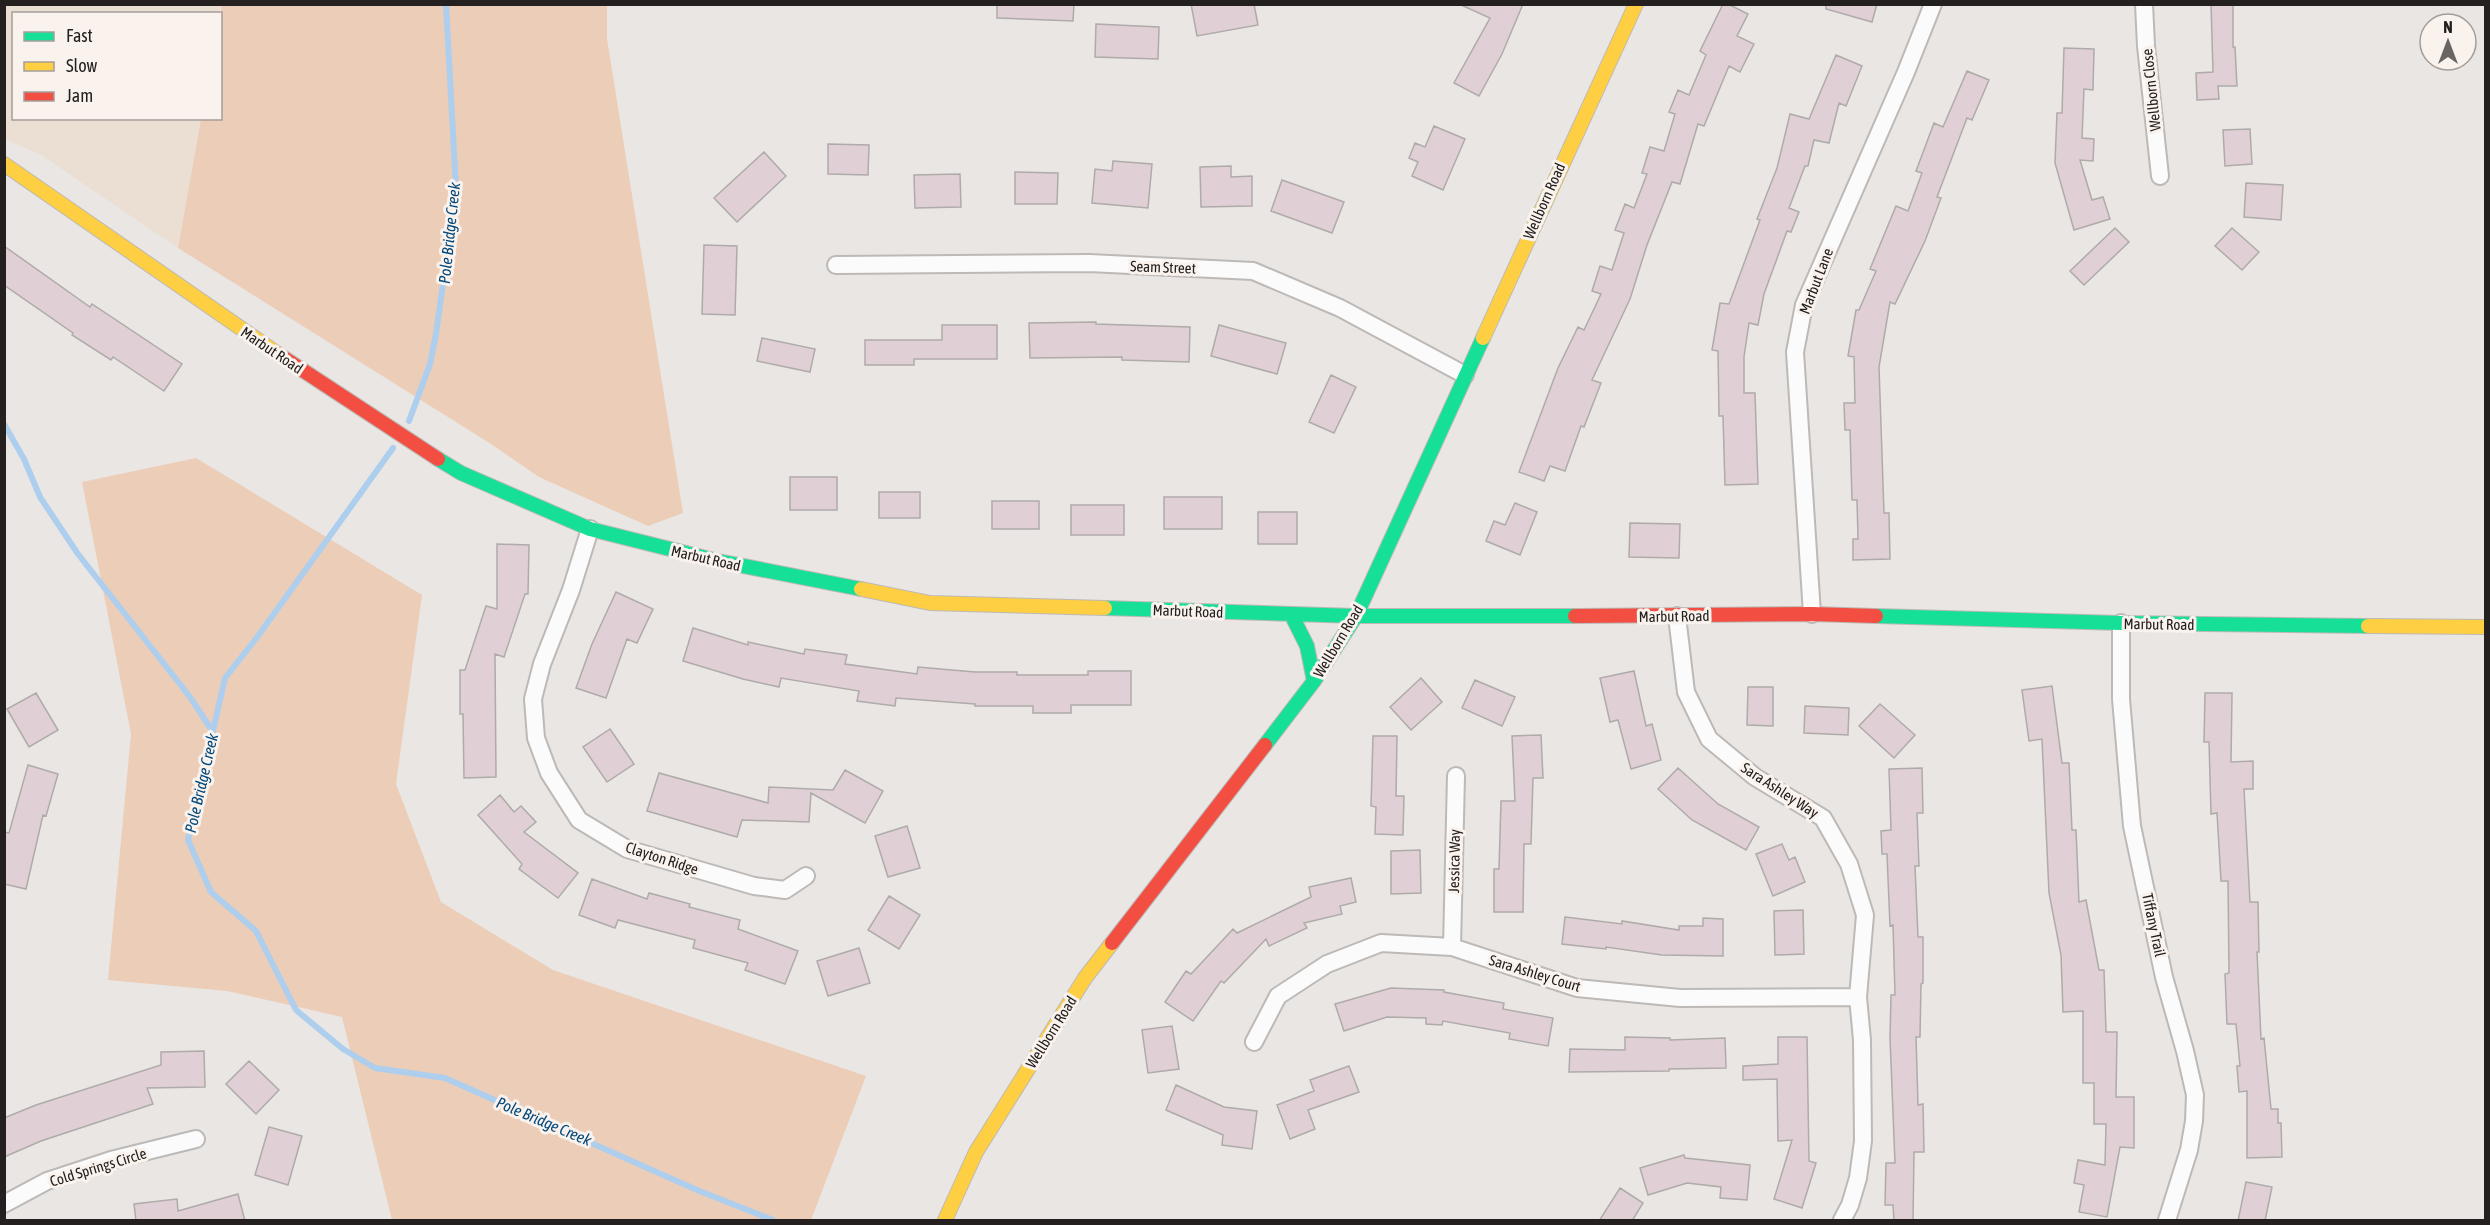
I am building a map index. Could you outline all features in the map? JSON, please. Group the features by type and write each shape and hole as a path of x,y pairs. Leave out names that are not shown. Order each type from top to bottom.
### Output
{"street":[{"name":"Wellborn Road","path":"945,1221 976,1152 1085,978 1314,681 1356,616 1636,4"},
{"name":"Marbut Lane","path":"1812,614 1795,352 1804,305 1906,72 1933,4"},
{"name":"Wellborn Close","path":"2144,4 2146,46 2160,176"},
{"name":"Marbut Road","path":"4,164 251,336 461,473 590,529 718,561 930,603 1356,616 1812,614 2121,623 2486,627"},
{"name":"Seam Street","path":"836,265 1089,263 1253,271 1340,308 1465,375"},
{"name":"Clayton Ridge","path":"590,529 571,590 542,664 533,699 536,738 549,773 579,820 627,849 754,886 785,890 806,876"},
{"path":"1291,614 1309,646 1314,662 1314,681"},
{"name":"Sara Ashley Way","path":"1677,616 1686,692 1709,739 1755,777 1823,818 1849,864 1865,915 1858,997 1862,1040 1863,1142 1858,1178 1850,1205 1842,1221"},
{"name":"Tiffany Trail","path":"2121,623 2121,699 2132,826 2164,977 2186,1051 2194,1095 2194,1121 2188,1150 2166,1221"},
{"name":"Jessica Way","path":"1452,947 1456,776"},
{"name":"Sara Ashley Court","path":"1254,1042 1278,996 1327,964 1381,943 1452,947 1577,988 1680,998 1858,997"},
{"name":"Cold Springs Circle","path":"4,1204 47,1181 111,1160 196,1139"}],"shaded area":[{"path":"5,5 221,5 219,12 12,12 12,120 201,120 178,248 41,155 5,139"},
{"path":"221,5 607,5 607,39 683,513 648,526 539,477 491,444 178,248 201,120 222,120"},
{"path":"196,458 422,595 396,784 441,902 553,970 866,1076 811,1220 392,1220 342,1017 227,991 108,980 131,734 82,482"}],"building":[{"path":"997,4 1074,4 1073,21 997,18"},
{"path":"1191,4 1254,4 1258,25 1197,36"},
{"path":"1459,4 1523,4 1502,54 1479,96 1454,83 1490,18"},
{"path":"1723,4 1728,4 1748,14 1737,36 1754,44 1740,72 1729,66 1704,126 1698,124 1680,184 1672,182 1647,245 1630,299 1592,380 1601,383 1584,427 1581,426 1565,471 1550,466 1544,481 1519,472 1558,368 1578,327 1584,330 1601,294 1592,291 1600,266 1612,270 1624,233 1615,230 1625,204 1634,208 1647,174 1642,173 1650,147 1664,151 1675,114 1669,112 1678,90 1689,95 1706,55 1700,51"},
{"path":"1826,4 1877,4 1872,22 1826,9"},
{"path":"2211,4 2233,4 2233,47 2235,47 2237,86 2218,86 2219,99 2197,100 2196,73 2213,72"},
{"path":"1096,24 1159,27 1158,59 1095,57"},
{"path":"2064,48 2094,49 2093,90 2084,89 2082,138 2094,139 2093,161 2080,160 2092,200 2103,197 2110,219 2074,230 2055,163 2057,113 2062,113"},
{"path":"1836,55 1862,66 1846,106 1839,103 1829,143 1814,140 1808,166 1805,166 1789,208 1799,212 1791,232 1787,231 1764,294 1758,325 1749,323 1744,357 1744,393 1755,393 1758,484 1725,485 1723,416 1719,416 1718,351 1712,350 1720,303 1729,304 1760,220 1757,219 1777,168 1790,114 1809,119"},
{"path":"1967,71 1989,80 1972,120 1967,118 1937,197 1941,198 1925,241 1895,304 1890,302 1879,367 1884,513 1889,513 1890,559 1853,560 1853,539 1858,539 1857,500 1852,500 1850,430 1845,430 1844,403 1855,403 1854,357 1848,356 1856,310 1859,310 1876,271 1870,269 1896,206 1908,211 1922,173 1916,171 1934,123 1943,127"},
{"path":"1434,126 1465,139 1443,190 1412,176 1418,162 1409,158 1415,143 1425,147"},
{"path":"2250,129 2252,164 2225,166 2223,130"},
{"path":"828,144 869,145 868,175 828,174"},
{"path":"764,152 786,176 737,222 714,198"},
{"path":"1113,161 1152,164 1148,208 1092,203 1095,169 1112,171"},
{"path":"1231,166 1231,177 1252,176 1252,206 1201,207 1200,167"},
{"path":"1015,172 1058,173 1057,204 1015,204"},
{"path":"960,174 961,207 915,208 914,175"},
{"path":"1282,180 1344,202 1332,233 1271,211"},
{"path":"2246,183 2283,185 2281,220 2244,217"},
{"path":"2115,228 2129,242 2084,285 2070,271"},
{"path":"2232,228 2259,252 2242,270 2215,246"},
{"path":"704,245 737,246 735,315 702,314"},
{"path":"4,246 90,307 92,304 182,364 164,391 113,357 111,360 72,335 73,333 4,285"},
{"path":"1096,322 1096,324 1190,327 1189,362 1122,360 1122,357 1030,358 1029,323"},
{"path":"942,325 997,325 997,359 914,359 914,365 865,365 865,340 942,340"},
{"path":"1219,325 1286,343 1277,374 1211,356"},
{"path":"762,338 815,349 810,372 757,361"},
{"path":"1331,375 1356,387 1334,433 1309,422"},
{"path":"790,477 837,477 837,510 790,510"},
{"path":"879,492 920,492 920,518 879,518"},
{"path":"1164,497 1222,497 1222,529 1164,529"},
{"path":"992,501 1039,501 1039,529 992,529"},
{"path":"1515,503 1537,512 1520,555 1486,541 1494,521 1505,525"},
{"path":"1071,505 1124,505 1124,535 1071,535"},
{"path":"1258,512 1297,512 1297,544 1258,544"},
{"path":"1630,523 1680,524 1679,558 1629,557"},
{"path":"497,544 529,545 528,594 525,594 504,657 495,654 496,777 464,778 460,670 465,670 486,606 497,609"},
{"path":"616,592 653,609 637,643 627,639 606,698 576,688 592,644"},
{"path":"693,628 748,645 748,642 804,654 805,649 847,655 845,664 917,674 918,667 975,672 1017,672 1017,675 1088,675 1088,671 1131,671 1131,705 1071,705 1071,713 1033,713 1033,706 975,706 975,704 896,698 895,706 857,701 859,691 781,678 779,687 683,661"},
{"path":"1634,671 1646,726 1652,724 1661,760 1631,769 1618,720 1610,722 1600,678"},
{"path":"1421,678 1442,702 1411,730 1390,707"},
{"path":"1475,680 1515,697 1502,726 1462,708"},
{"path":"2052,686 2062,763 2069,763 2072,830 2076,830 2079,902 2086,900 2099,970 2104,970 2106,1032 2117,1032 2116,1097 2134,1097 2134,1148 2120,1147 2107,1217 2079,1212 2084,1185 2074,1183 2078,1160 2105,1165 2106,1124 2094,1124 2094,1083 2083,1083 2083,1011 2063,1012 2061,955 2049,893 2042,739 2029,741 2022,690"},
{"path":"1748,687 1773,687 1773,726 1747,725"},
{"path":"36,693 58,730 29,747 7,709"},
{"path":"2205,693 2232,693 2231,762 2253,761 2253,789 2244,789 2250,902 2258,902 2259,952 2257,952 2261,1039 2264,1038 2271,1109 2278,1109 2278,1123 2281,1123 2282,1157 2247,1158 2247,1091 2239,1092 2237,1066 2240,1066 2236,1024 2227,1024 2225,974 2229,973 2228,881 2221,881 2217,813 2211,814 2209,742 2204,742"},
{"path":"1880,704 1915,735 1894,758 1859,726"},
{"path":"1805,706 1849,708 1848,735 1804,733"},
{"path":"610,729 634,764 607,782 583,747"},
{"path":"1541,735 1543,778 1533,778 1531,844 1524,844 1523,912 1494,912 1494,869 1499,869 1501,801 1515,801 1512,736"},
{"path":"1373,736 1397,736 1396,796 1404,796 1403,835 1375,834 1376,807 1371,806"},
{"path":"28,765 58,774 46,816 43,815 26,889 4,884 4,832 9,833"},
{"path":"1678,768 1718,804 1759,827 1746,850 1692,820 1658,789"},
{"path":"1922,768 1923,813 1917,813 1919,866 1915,866 1918,937 1923,937 1920,1037 1916,1037 1918,1105 1923,1104 1924,1152 1914,1152 1913,1221 1894,1221 1893,1205 1885,1205 1886,1163 1895,1163 1890,1038 1891,995 1895,995 1893,925 1890,926 1887,854 1882,854 1881,831 1891,830 1889,769"},
{"path":"845,770 883,791 865,823 811,793 809,822 742,820 737,837 647,811 659,773 768,803 769,787 833,790"},
{"path":"500,795 514,812 521,806 536,822 524,832 578,873 558,898 519,869 522,864 478,815"},
{"path":"907,826 920,868 888,877 875,836"},
{"path":"1782,844 1789,860 1795,857 1805,882 1773,896 1756,854"},
{"path":"1420,850 1421,893 1391,894 1391,851"},
{"path":"1351,878 1356,902 1340,906 1342,914 1304,923 1307,928 1269,946 1266,939 1224,983 1221,981 1193,1021 1165,1002 1186,971 1191,974 1233,929 1237,933 1311,897 1309,887"},
{"path":"592,879 647,899 649,893 690,904 689,907 740,920 738,929 798,951 785,984 745,970 748,963 693,948 695,940 618,920 615,928 579,915"},
{"path":"889,896 920,915 899,949 868,930"},
{"path":"1803,910 1804,954 1775,955 1774,911"},
{"path":"1565,917 1622,924 1622,921 1679,930 1679,926 1703,926 1703,918 1723,919 1723,956 1662,955 1606,947 1606,949 1562,944"},
{"path":"859,948 870,983 828,996 817,961"},
{"path":"1391,988 1444,990 1444,992 1504,1003 1503,1009 1553,1018 1548,1046 1509,1039 1510,1033 1443,1021 1442,1025 1426,1024 1426,1018 1387,1017 1344,1031 1335,1004"},
{"path":"1172,1026 1179,1069 1148,1073 1142,1030"},
{"path":"1625,1037 1670,1038 1670,1040 1725,1038 1726,1068 1569,1072 1570,1049 1625,1050"},
{"path":"1778,1037 1807,1037 1809,1161 1816,1163 1802,1208 1774,1199 1792,1140 1778,1141 1777,1079 1743,1080 1743,1066 1778,1064"},
{"path":"204,1051 205,1087 147,1088 153,1104 41,1141 4,1157 4,1118 36,1105 161,1065 161,1052"},
{"path":"249,1061 279,1090 256,1114 226,1084"},
{"path":"1349,1066 1359,1092 1308,1110 1315,1129 1290,1139 1277,1105 1314,1091 1310,1080"},
{"path":"1176,1085 1224,1107 1257,1111 1252,1149 1222,1145 1223,1135 1166,1110"},
{"path":"269,1127 302,1136 288,1185 255,1175"},
{"path":"1684,1155 1685,1158 1750,1165 1747,1200 1720,1198 1721,1187 1687,1183 1648,1195 1640,1168"},
{"path":"2246,1182 2272,1187 2265,1221 2238,1221"},
{"path":"1620,1188 1643,1203 1632,1221 1599,1221"},
{"path":"238,1194 245,1221 136,1221 134,1204 177,1199 178,1211"}],"waterway":[{"name":"Pole Bridge Creek","path":"409,421 430,364 456,189 446,4"},
{"path":"4,424 24,459 40,497 78,554 190,697 213,732"},
{"name":"Pole Bridge Creek","path":"393,448 258,636 225,678 188,840 211,892 256,931 296,1010 343,1049 375,1068 445,1078 697,1190 773,1220"}],"traffic: fast":[{"path":"1265,745 1314,681 1356,616 1483,338"},
{"path":"438,459 461,473 590,529 718,561 861,589"},
{"path":"1105,608 1356,616 1575,616"},
{"path":"1291,614 1307,646 1314,681"},
{"path":"1876,616 2121,623 2368,626"}],"traffic: slow":[{"path":"1483,338 1636,4"},
{"path":"4,164 278,354"},
{"path":"861,589 930,603 1105,608"},
{"path":"2368,626 2486,627"},
{"path":"945,1220 976,1152 1085,978 1112,943"}],"traffic: jam":[{"path":"278,354 438,459"},
{"path":"1575,616 1812,614 1876,616"},
{"path":"1112,943 1265,745"}]}
